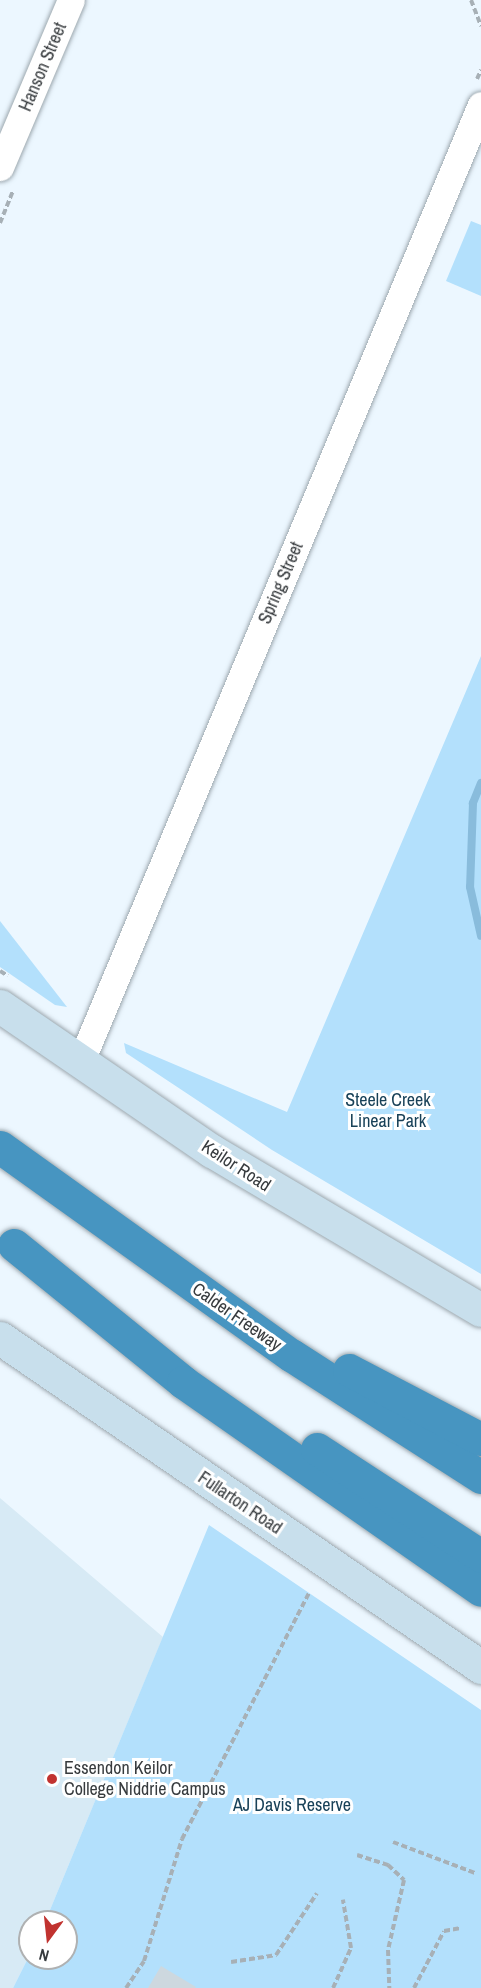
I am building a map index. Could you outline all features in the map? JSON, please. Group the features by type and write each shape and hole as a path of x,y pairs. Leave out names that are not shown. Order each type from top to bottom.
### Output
{"highway":[{"name":"Calder Freeway","path":"0,1147 110,1229 291,1355 481,1477"},
{"path":"110,1229 315,1352 481,1439"},
{"path":"7,1240 481,1556"},
{"path":"7,1240 183,1382 481,1590"}],"main road":[{"name":"Keilor Road","path":"8,994 81,1061 322,1220 481,1310"},
{"name":"Fullarton Road","path":"0,1338 481,1667"}],"street":[{"name":"Hanson Street","path":"0,167 71,0"},
{"name":"Spring Street","path":"81,1061 481,105"}],"path":[{"path":"471,0 481,26"},
{"path":"0,971 8,994"},
{"path":"126,1988 144,1960 182,1839 309,1593"},
{"path":"393,1842 475,1873"},
{"path":"357,1855 388,1865 404,1880 388,1950 389,1988"},
{"path":"231,1962 276,1955 317,1893"},
{"path":"333,1988 351,1948 344,1900"},
{"path":"414,1988 444,1931 461,1928"}],"shaded area":[{"name":"Essendon Keilor College Niddrie Campus","path":"0,1498 163,1637 50,1910 18,1910 18,1970 22,1970 13,1988 0,1988"}],"green space":[{"path":"471,221 481,225 481,296 446,281"},
{"name":"Steele Creek Linear Park","path":"481,656 481,1274 272,1150 126,1053 124,1043 287,1112"},
{"path":"0,921 67,1007 55,1005 0,967"},
{"name":"AJ Davis Reserve","path":"209,1525 481,1710 481,1988 13,1988 22,1970 78,1970 78,1910 50,1910"}],"building":[{"path":"161,1966 196,1987 148,1988"}],"waterway":[{"path":"481,783 473,803 470,887 481,936"}],"place":[{"name":"Essendon Keilor College Niddrie Campus","path":"52,1779"}]}
